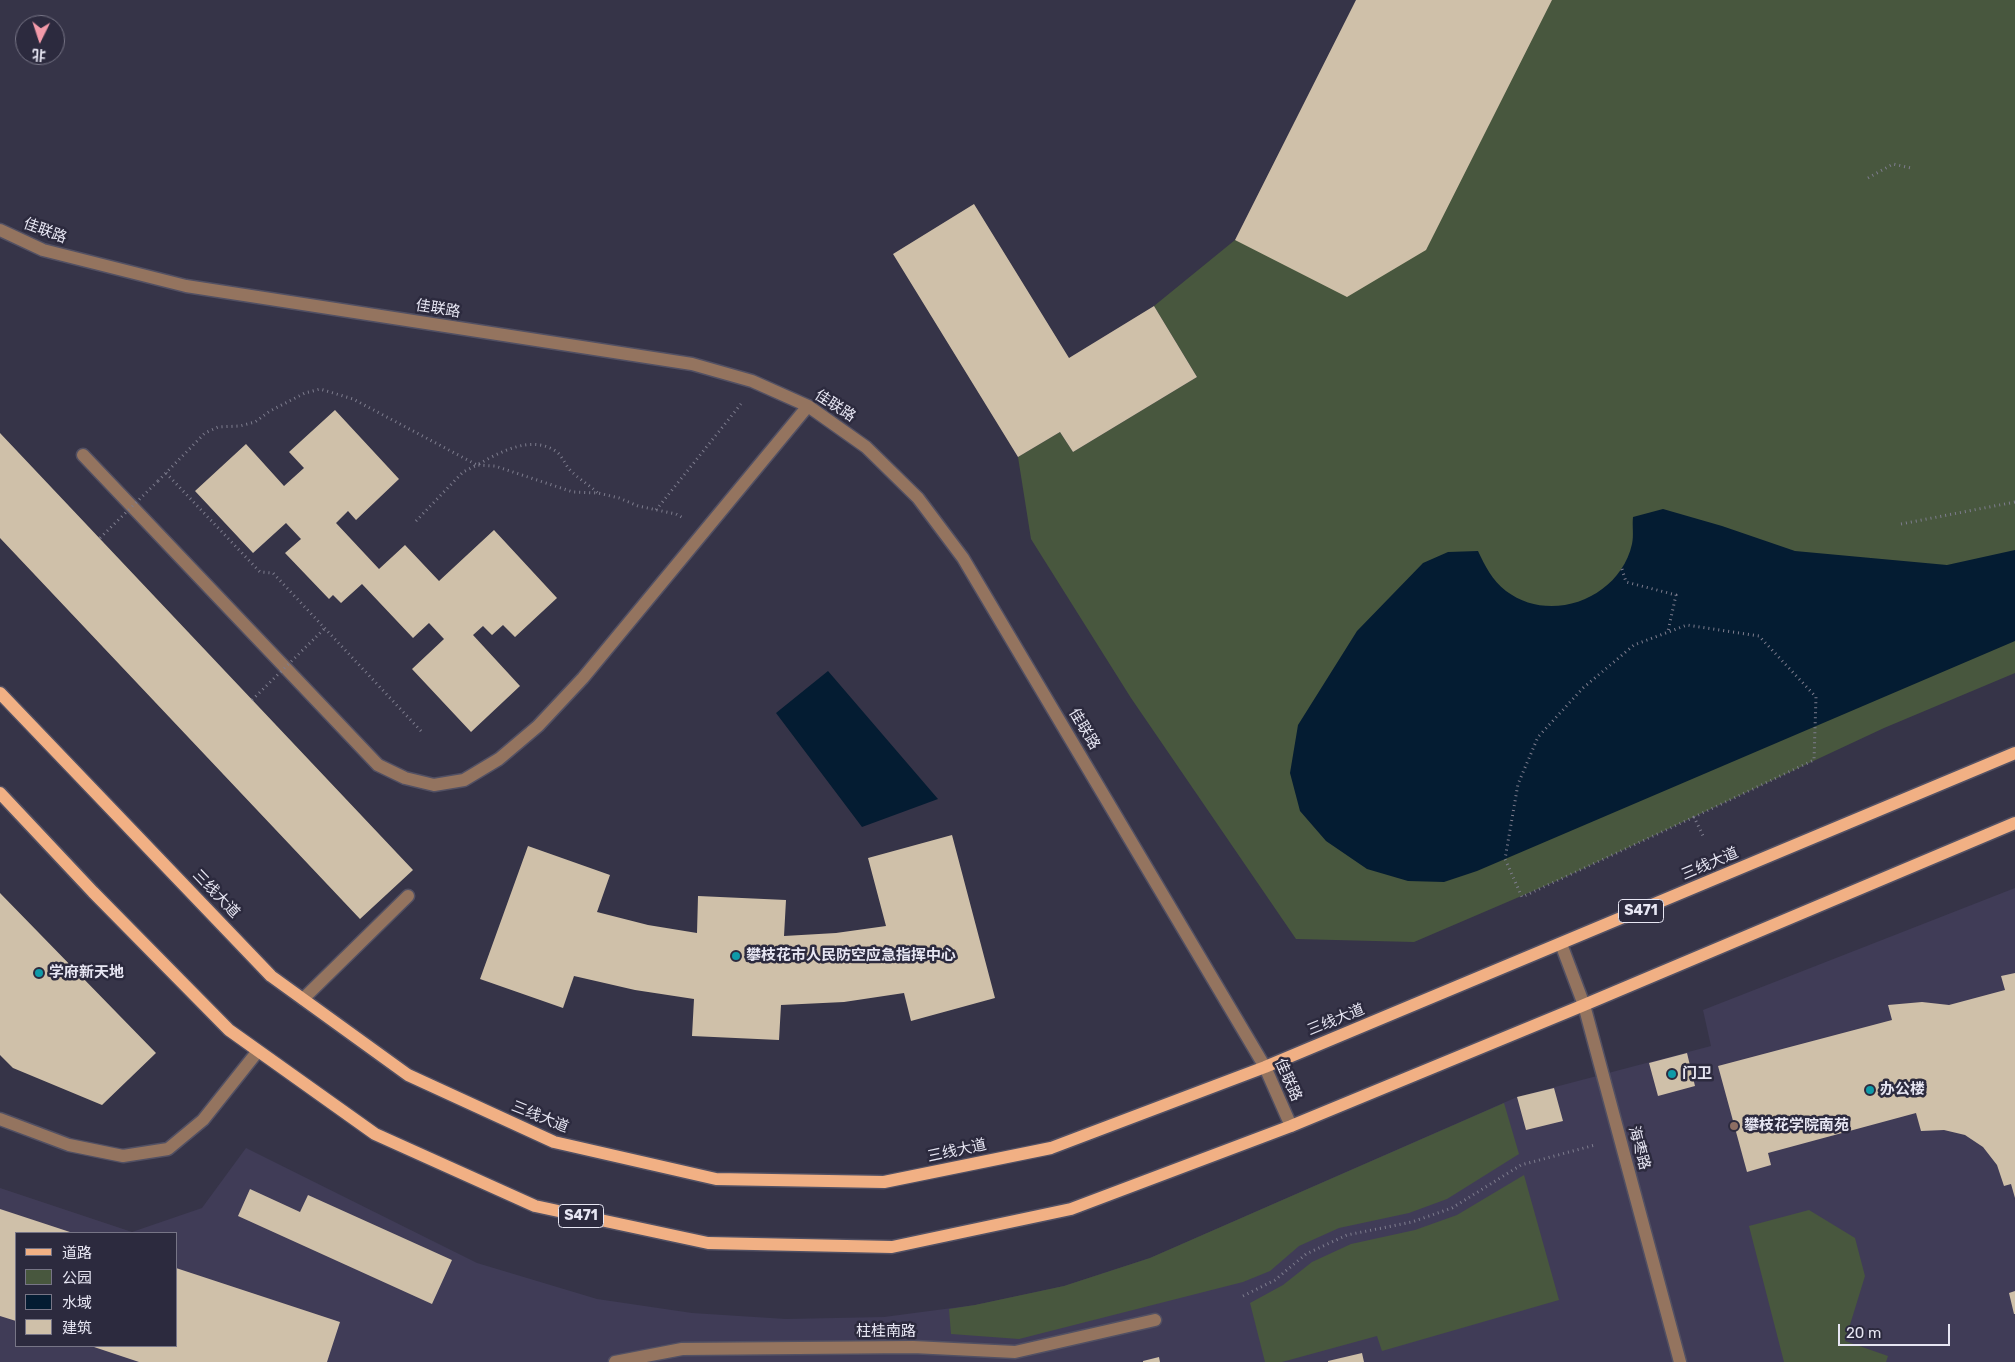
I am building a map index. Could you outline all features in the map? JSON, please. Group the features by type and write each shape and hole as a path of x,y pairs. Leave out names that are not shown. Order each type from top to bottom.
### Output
{"main road":[{"name":"三线大道","path":"0,693 271,976 408,1075 554,1142 716,1179 884,1182 1051,1148 1266,1067 2015,753"},
{"name":"S471","path":"0,793 93,892 229,1030 375,1134 535,1206 708,1243 892,1247 1071,1209 1290,1126 1584,1005 2015,823"}],"street":[{"name":"佳联路","path":"0,230 43,250 186,286 692,364 757,383 808,406 866,446 918,498 963,558 1266,1067 1290,1126"},
{"path":"83,455 378,765 405,778 434,785 464,780 499,759 538,726 583,678 808,406"},
{"path":"303,999 408,896"},
{"name":"海枣路","path":"1561,944 1584,1005 1680,1362"},
{"path":"0,1119 69,1145 123,1156 168,1149 204,1120 258,1050"},
{"name":"柱桂南路","path":"615,1362 682,1349 913,1348 1015,1357 1154,1320"}],"path":[{"path":"1868,178 1893,164 1911,168"},
{"path":"656,510 757,383"},
{"path":"100,538 205,433 218,427 240,426 255,422 270,411 305,393 320,389 336,392 353,399 477,465 495,466 573,492 598,493 676,514 706,529"},
{"path":"416,521 463,472 505,450 530,445 547,446 559,454 570,470 598,493"},
{"path":"166,473 260,572 273,573 421,732"},
{"path":"1901,524 2015,502"},
{"path":"1622,569 1626,582 1676,595 1668,632"},
{"path":"1687,625 1759,636 1816,697 1814,760 1694,817 1522,896 1505,859 1518,784 1538,737 1583,688 1634,644 1687,625"},
{"path":"252,700 324,628"},
{"path":"1694,817 1704,838"},
{"path":"1243,1296 1275,1280 1306,1254 1348,1235 1412,1222 1444,1211 1522,1165 1619,1138"}],"shaded area":[{"name":"攀枝花学院南苑","path":"2015,888 2015,1362 0,1362 0,1188 132,1232 202,1208 246,1148 477,1263 597,1299 692,1313 786,1319 884,1317 975,1305 1064,1286 1150,1258 1517,1097 1711,1046 1703,1010"}],"green space":[{"path":"1552,0 2015,0 2015,673 1884,728 1561,879 1414,942 1296,939 1131,698 1031,539 1018,457 1060,432 1073,452 1197,377 1154,306 1235,240"},
{"path":"1504,1103 1519,1154 1447,1199 1409,1213 1339,1228 1299,1246 1270,1271 1243,1282 1019,1339 951,1334 949,1309 1064,1286 1150,1258"},
{"path":"1524,1175 1559,1300 1382,1351 1377,1336 1282,1362 1265,1362 1250,1303 1283,1285 1312,1262 1351,1244 1415,1230 1457,1215"},
{"path":"1809,1210 1855,1238 1865,1276 1845,1341 1888,1356 1886,1362 1784,1362 1749,1226"}],"water":[{"path":"1663,509 1722,526 1795,551 1947,565 2015,550 2015,641 1477,871 1444,882 1408,881 1367,869 1326,841 1300,811 1290,773 1298,725 1357,631 1423,563 1448,552 1478,551 1493,577 1506,591 1524,601 1543,606 1562,605 1581,600 1599,592 1614,579 1625,563 1632,544 1633,517"},
{"path":"828,671 938,799 862,827 776,713"}],"building":[{"path":"1356,0 1552,0 1426,250 1347,297 1235,240"},
{"path":"974,204 1069,358 1154,306 1197,377 1073,452 1060,432 1018,457 893,254"},
{"path":"335,410 399,479 356,520 348,511 336,523 379,569 405,545 439,581 494,530 557,598 515,637 503,625 492,635 483,626 473,635 520,686 471,732 412,669 444,639 429,623 413,638 362,584 341,603 333,595 329,599 285,553 301,539 286,523 253,553 195,491 246,444 284,486 304,468 289,452"},
{"path":"0,433 413,870 360,919 0,538"},
{"name":"攀枝花市人民防空应急指挥中心","path":"952,835 995,998 911,1021 904,993 844,1002 781,1005 779,1040 692,1036 694,999 635,990 574,976 563,1008 480,979 528,846 610,875 597,912 648,925 697,933 698,896 786,900 784,936 836,933 886,926 868,858"},
{"name":"学府新天地","path":"0,893 156,1053 102,1105 13,1068 0,1055"},
{"name":"办公楼","path":"2015,973 2015,1198 2011,1184 2004,1186 1997,1165 1983,1147 1965,1135 1944,1130 1921,1131 1916,1113 1768,1153 1771,1165 1747,1172 1718,1066 1892,1020 1888,1005 1922,1002 1949,1005 2005,990 2001,976"},
{"name":"门卫","path":"1687,1053 1695,1086 1658,1096 1649,1063"},
{"path":"1554,1088 1563,1121 1526,1130 1517,1097"},
{"path":"250,1189 300,1212 308,1195 452,1260 432,1304 238,1216"},
{"path":"0,1209 70,1232 15,1232 15,1321 0,1316"},
{"path":"178,1269 340,1322 327,1362 139,1362 94,1347 178,1347"},
{"path":"2015,1291 2015,1314 2014,1314 2009,1293"},
{"path":"1362,1353 1364,1362 1328,1362 1328,1361"},
{"path":"1159,1357 1160,1362 1143,1362 1143,1361"}],"place":[{"name":"攀枝花市人民防空应急指挥中心","path":"736,956"},
{"name":"学府新天地","path":"39,973"},
{"name":"门卫","path":"1672,1074"},
{"name":"办公楼","path":"1870,1090"},
{"name":"攀枝花学院南苑","path":"1734,1126"}]}
